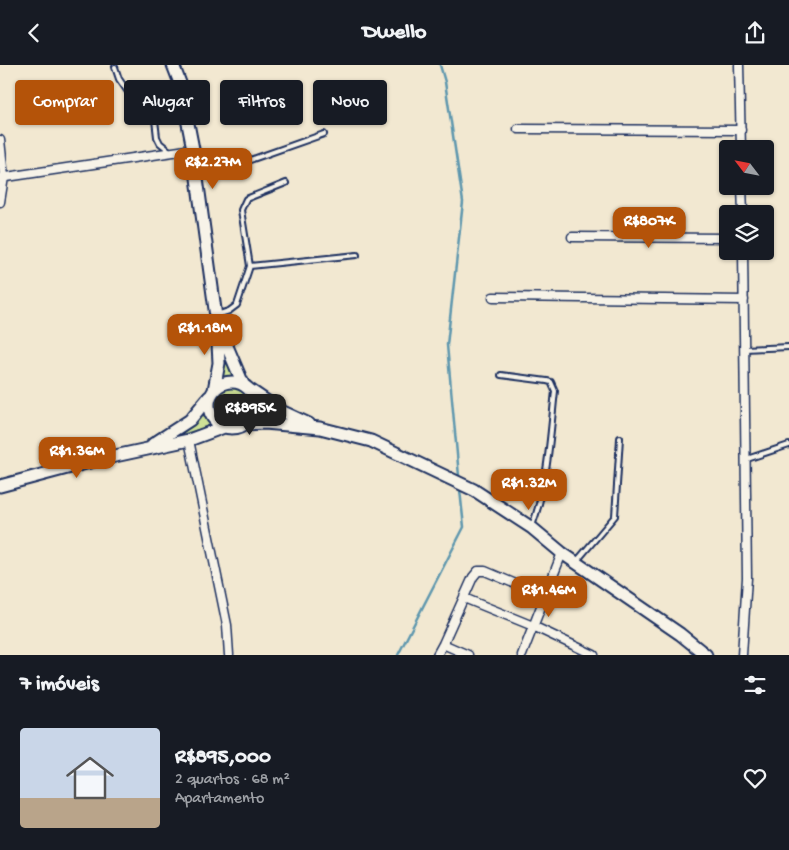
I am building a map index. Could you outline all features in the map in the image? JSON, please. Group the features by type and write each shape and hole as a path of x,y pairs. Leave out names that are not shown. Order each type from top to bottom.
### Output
{"main road":[{"path":"174,65 180,83 193,149 217,319 219,363 209,411 212,418 224,427"},
{"path":"217,319 246,387 253,396 254,412 245,424"},
{"path":"148,448 190,420 220,384 236,381 281,411 320,428"},
{"path":"0,486 148,448 189,440 224,427 231,428 245,424 265,423 320,428 371,441 474,490 532,528 562,553 680,634 706,655"},
{"path":"181,427 180,435 189,440"}],"street":[{"path":"739,65 742,140"},
{"path":"518,129 741,129"},
{"path":"0,140 2,177 0,202"},
{"path":"2,177 193,149"},
{"path":"572,237 719,238"},
{"path":"742,655 747,577 743,260"},
{"path":"493,297 744,300"},
{"path":"189,440 227,625 229,655"},
{"path":"522,655 562,553"},
{"path":"436,655 443,644 473,577 478,571 485,571 544,596"},
{"path":"464,598 533,626 594,655"},
{"path":"443,644 468,655"}],"lane":[{"path":"115,67 119,79 128,92 155,120 157,137 160,143 172,152"},
{"path":"198,179 324,134"},
{"path":"217,319 237,305 250,265 241,210 246,199 286,183"},
{"path":"250,265 357,255"},
{"path":"745,349 789,347"},
{"path":"501,375 551,382 555,391 546,476 539,509 532,528"},
{"path":"576,562 614,517 620,438"},
{"path":"747,459 789,445"}],"green space":[{"path":"227,362 235,376 220,379 224,363"},
{"path":"231,386 245,391 250,405 245,419 231,424 217,419 212,405 217,391"},
{"path":"260,403 282,419 256,419"},
{"path":"204,413 212,427 182,434"}],"waterway":[{"path":"440,65 445,82 463,202 447,345 459,476"},
{"path":"398,655 464,527 460,490"}]}
